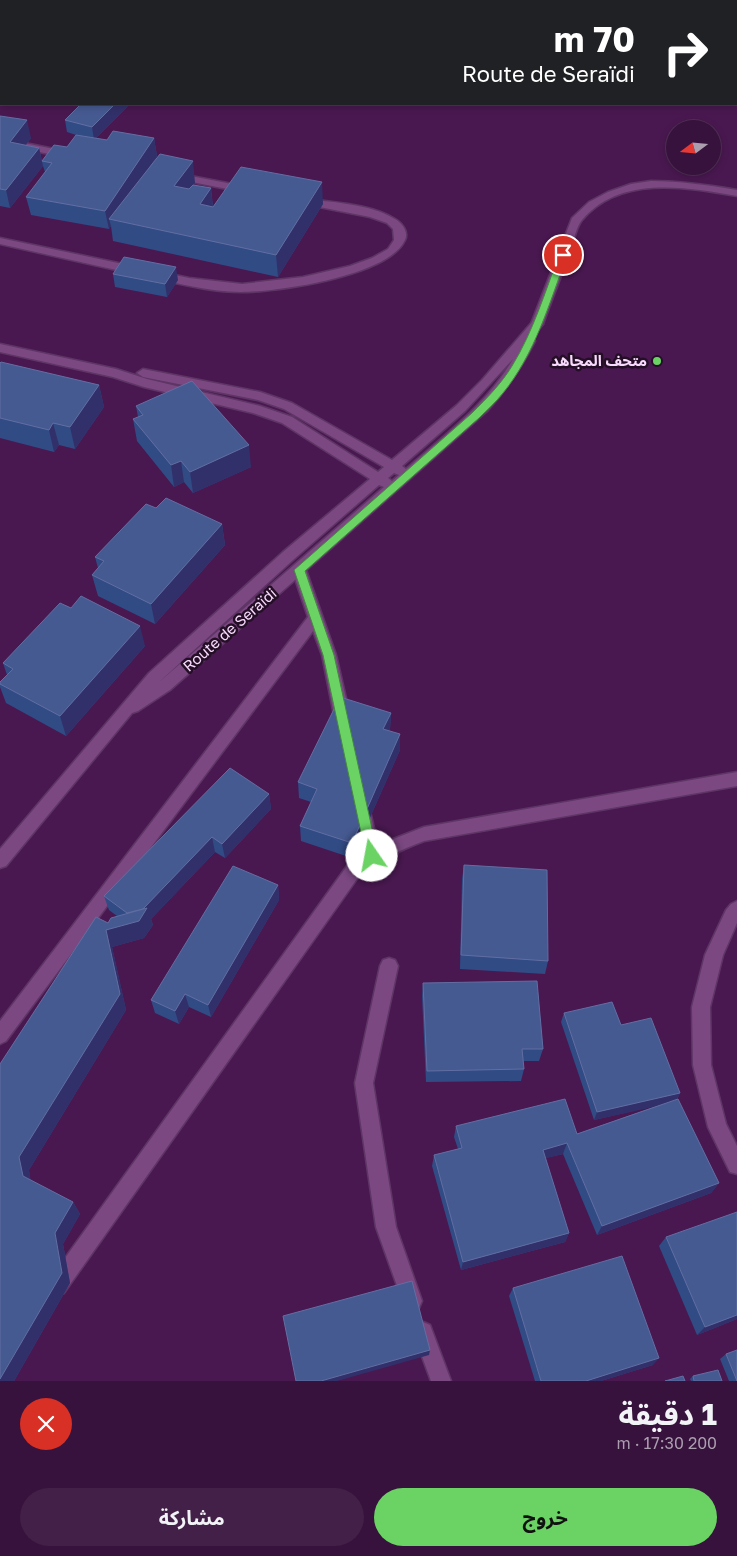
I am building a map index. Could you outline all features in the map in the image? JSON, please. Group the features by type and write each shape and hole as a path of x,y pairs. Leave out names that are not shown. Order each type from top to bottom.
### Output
{"street":[{"path":"0,141 78,157"},
{"path":"167,174 255,191"},
{"name":"Route de Seraïdi","path":"121,714 165,686 475,416 499,391 517,366 538,324 576,220 587,207 603,197 624,189 646,184 697,185 737,193"},
{"path":"0,240 201,284 240,288 283,285 354,269 377,261 400,242 400,230 396,224 382,216 294,199"},
{"name":"Route de Seraïdi","path":"0,861 121,714 154,677 288,556 394,467 473,397 538,324"},
{"path":"0,348 116,373 152,375 260,396 301,412 407,475"},
{"path":"116,373 138,382 272,414 286,420 393,488"},
{"path":"299,570 329,655 345,732"},
{"path":"0,1035 316,616"},
{"path":"46,1301 354,871 372,856 394,844 424,834 737,779"},
{"path":"360,798 372,856"},
{"path":"737,909 732,915 714,955 701,1007 702,1065 718,1126 737,1165"},
{"path":"389,966 364,1083 386,1227 440,1381"}],"building":[{"path":"80,105 114,105 92,127 65,120"},
{"path":"0,116 27,120 10,142 39,148 6,190 0,189"},
{"path":"113,131 154,138 105,211 26,197 52,163 42,161 54,145 67,147 76,135 107,140"},
{"path":"160,154 193,161 174,186 189,189 193,185 211,188 200,204 213,207 241,167 322,182 276,255 109,219"},
{"path":"124,257 176,267 165,284 113,274"},
{"path":"1,362 99,385 70,427 53,423 49,430 0,418"},
{"path":"192,381 249,445 190,472 181,461 171,465 133,419 143,415 136,406"},
{"path":"166,498 222,524 151,604 92,575 104,561 95,557 146,504 156,508"},
{"path":"81,596 140,626 60,716 0,684 13,669 3,663 60,603 71,608"},
{"path":"340,697 391,713 383,729 400,734 352,843 300,826 317,789 298,782"},
{"path":"230,768 269,794 222,844 212,837 143,909 127,913 104,896"},
{"path":"464,865 547,870 548,961 461,955"},
{"path":"233,866 278,885 208,1005 185,994 175,1011 151,1000"},
{"path":"147,908 139,921 106,930 120,994 19,1157 23,1176 73,1202 55,1233 62,1273 0,1379 0,1064 96,917 108,923 111,918"},
{"path":"537,981 543,1049 522,1049 524,1069 427,1071 423,983"},
{"path":"612,1002 621,1025 651,1018 680,1093 597,1112 564,1013"},
{"path":"565,1099 577,1134 678,1099 719,1183 602,1226 567,1143 543,1150 569,1233 463,1262 434,1155 462,1148 456,1126"},
{"path":"737,1212 737,1315 705,1327 666,1237"},
{"path":"622,1256 659,1358 586,1381 541,1381 513,1288"},
{"path":"412,1281 430,1350 321,1381 296,1381 283,1316"},
{"path":"737,1350 737,1381 726,1354"},
{"path":"718,1370 722,1381 694,1381 693,1376"},
{"path":"683,1376 685,1381 665,1381"}],"place":[{"name":"متحف المجاهد","path":"657,361"}],"route":[{"path":"372,856 329,655 299,570 475,416 499,391 517,366 538,324 563,255"}]}
